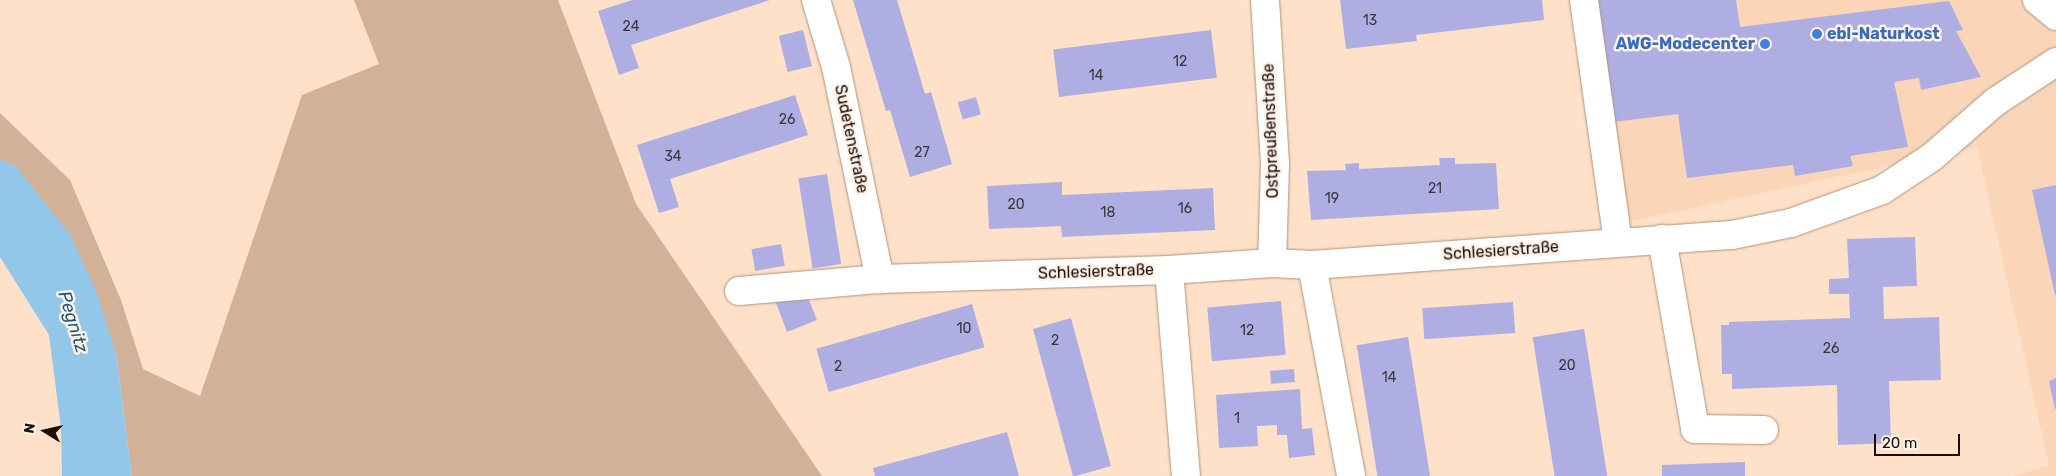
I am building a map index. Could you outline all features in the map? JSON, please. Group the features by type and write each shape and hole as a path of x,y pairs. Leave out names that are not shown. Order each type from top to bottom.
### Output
{"street":[{"name":"Sudetenstraße","path":"816,0 836,67 880,279"},
{"name":"Ostpreußenstraße","path":"1266,0 1275,164 1272,263"},
{"path":"1584,0 1609,242"},
{"path":"2037,0 2056,16"},
{"name":"Schlesierstraße","path":"739,291 880,279 1169,270 1272,263 1312,265 1609,242 1732,235 1791,223 1882,190 1932,157 1995,102 2056,62"},
{"path":"1662,239 1695,429 1764,430"},
{"path":"1312,265 1351,476"},
{"path":"1169,270 1186,476"}],"shaded area":[{"path":"354,0 558,0 636,204 822,476 132,476 116,353 15,165 0,160 0,113 70,180 121,300 143,369 200,396 302,95 379,64"},
{"path":"1572,0 2056,0 2056,476 2015,476 2049,465 1977,147 1603,227"}],"water":[{"name":"Pegnitz","path":"0,160 15,165 71,236 96,291 116,353 132,476 62,476 61,428 49,335 0,257"}],"building":[{"path":"632,0 770,0 631,45 639,68 619,75 598,11"},
{"path":"853,0 897,0 925,94 931,92 952,164 910,177 890,110 886,111"},
{"path":"1340,0 1542,0 1544,20 1416,35 1417,41 1346,49"},
{"path":"1597,0 1736,0 1740,27 1949,1 1963,30 1956,31 1981,77 1921,90 1919,78 1894,82 1908,147 1850,156 1853,166 1795,176 1793,165 1687,178 1678,114 1613,122"},
{"path":"803,30 812,66 788,72 779,36"},
{"path":"1211,30 1217,78 1059,97 1053,49"},
{"path":"795,95 808,135 670,179 679,207 659,213 637,145"},
{"path":"976,97 981,114 963,120 958,102"},
{"path":"1439,158 1455,158 1455,164 1496,163 1499,209 1311,220 1307,171 1346,170 1345,164 1359,163 1359,169 1440,165"},
{"path":"827,174 841,264 813,268 798,179"},
{"path":"1062,182 1062,195 1213,188 1215,230 1062,237 1061,226 989,229 987,186"},
{"path":"2056,185 2056,295 2055,295 2032,190"},
{"path":"1915,237 1917,286 1883,287 1884,319 1939,317 1941,380 1889,381 1891,443 1838,445 1837,385 1732,389 1732,374 1722,374 1721,325 1729,325 1729,322 1850,318 1849,294 1829,294 1829,279 1849,278 1847,239"},
{"path":"781,244 785,266 755,271 751,249"},
{"path":"807,295 817,320 787,332 775,300"},
{"path":"1281,301 1286,355 1212,361 1207,307"},
{"path":"1513,302 1515,333 1424,339 1422,308"},
{"path":"972,304 984,347 829,392 816,349"},
{"path":"1071,318 1111,466 1076,476 1073,476 1033,329"},
{"path":"1584,329 1607,476 1555,476 1533,337"},
{"path":"1408,337 1430,476 1377,476 1357,345"},
{"path":"1294,369 1295,382 1271,384 1270,371"},
{"path":"2056,378 2056,409 2055,409 2049,381"},
{"path":"1300,389 1302,429 1312,428 1315,455 1289,458 1287,435 1277,435 1277,425 1257,426 1258,446 1219,448 1216,395"},
{"path":"1007,432 1019,476 875,476 873,468"},
{"path":"1745,462 1745,476 1662,476 1662,465"}],"place":[{"name":"ebl-Naturkost","path":"1817,34"},
{"name":"AWG-Modecenter","path":"1765,44"}]}
